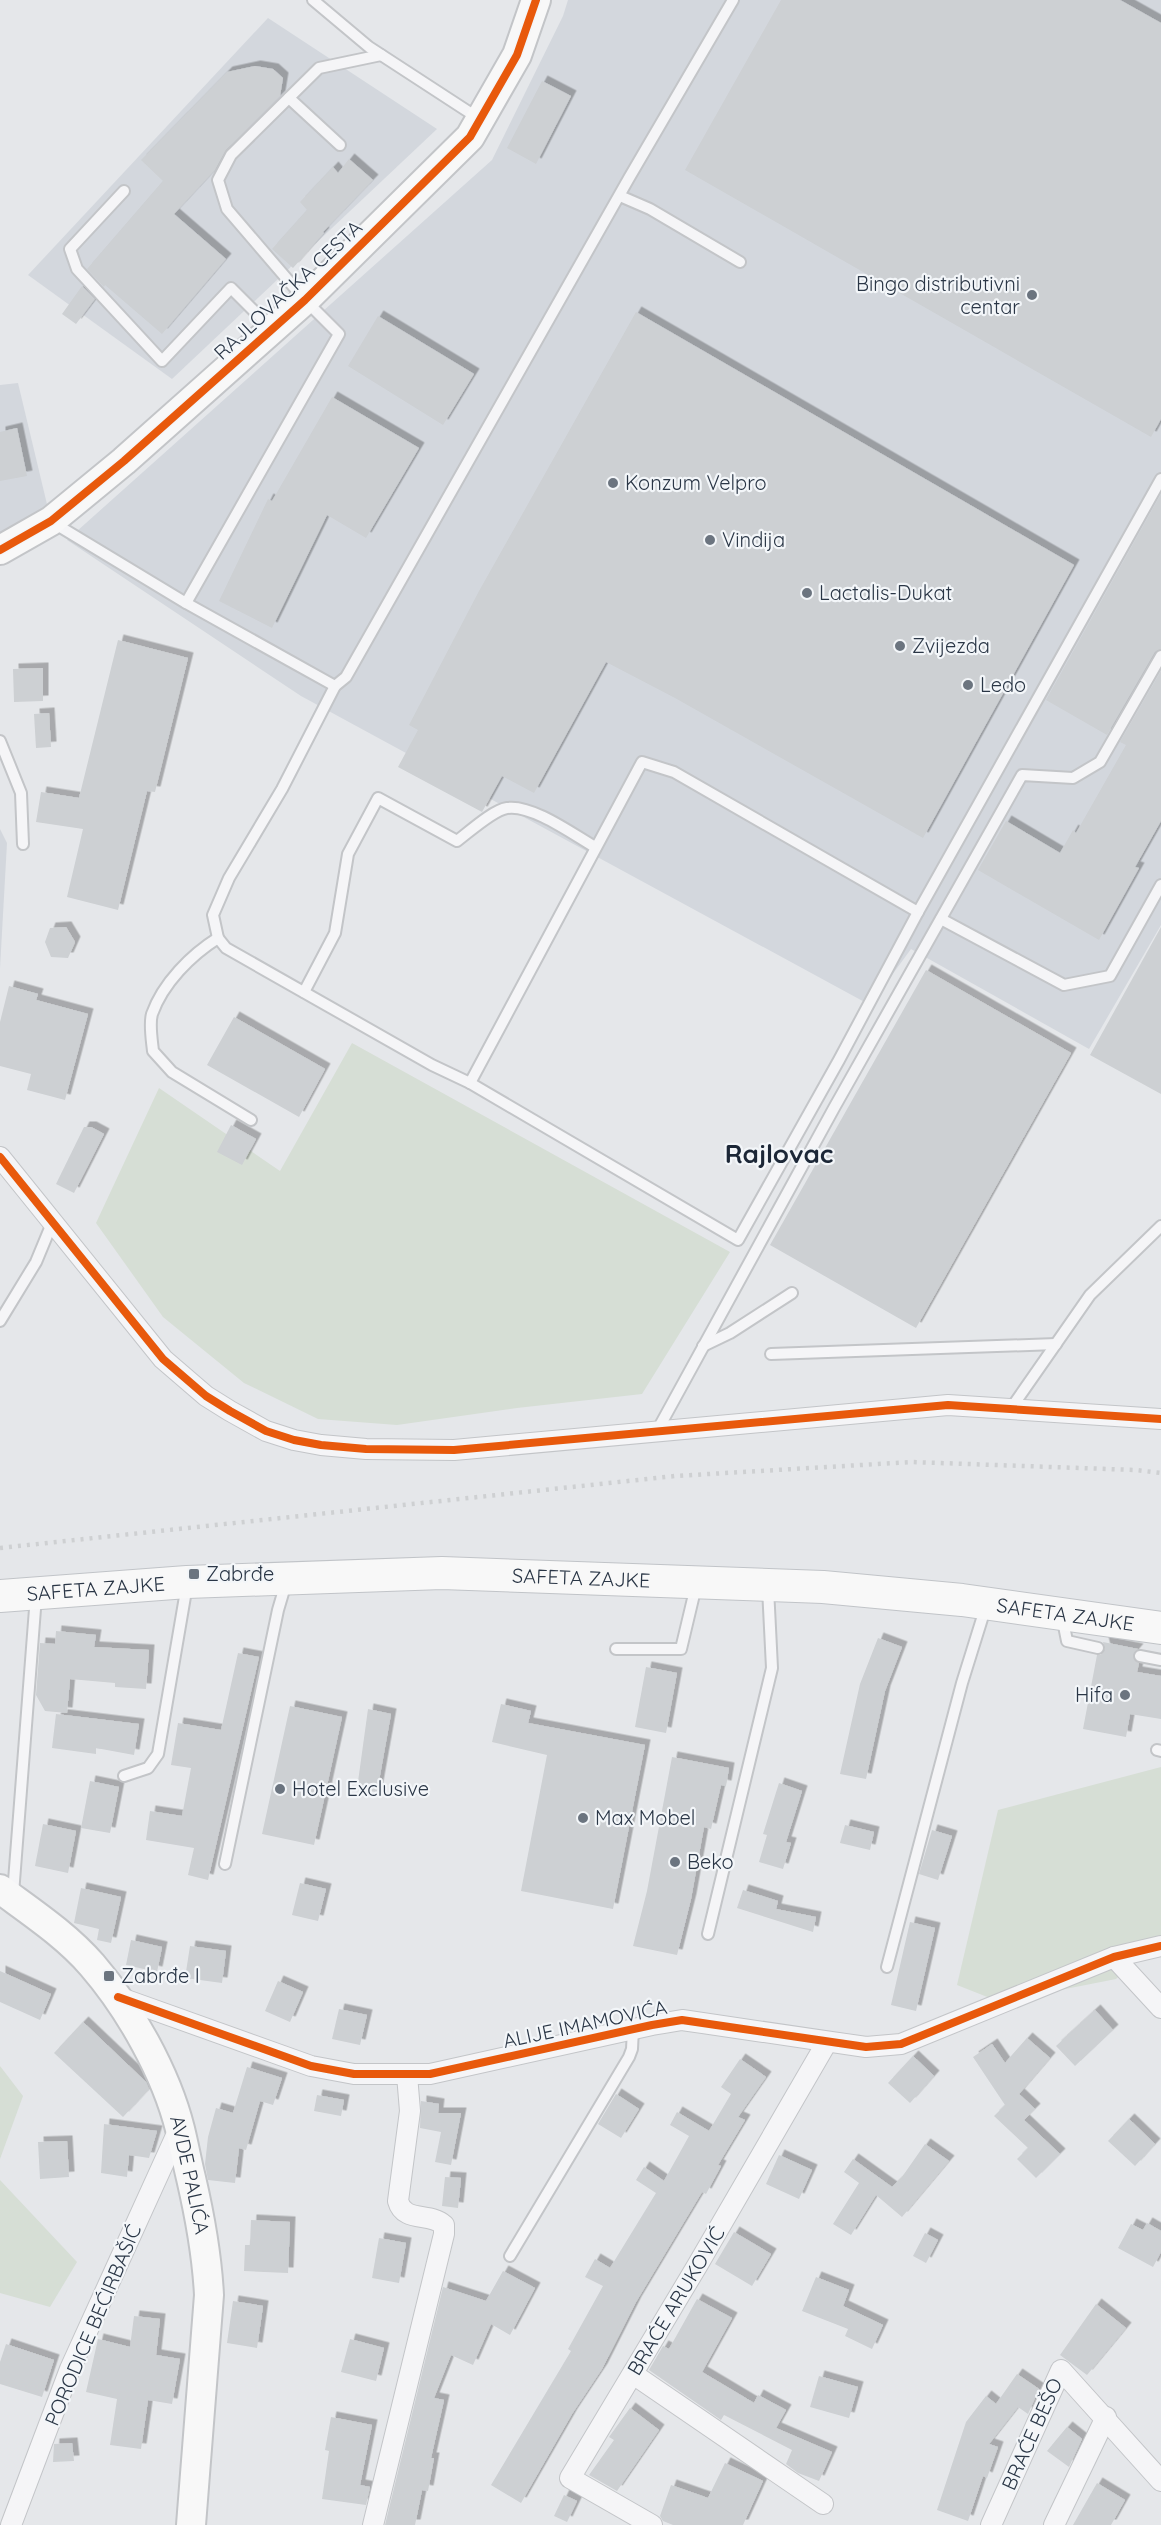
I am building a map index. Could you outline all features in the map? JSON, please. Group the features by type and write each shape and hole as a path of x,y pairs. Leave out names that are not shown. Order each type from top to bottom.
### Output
{"main road":[{"name":"SAFETA ZAJKE","path":"0,1596 187,1582 442,1573 823,1587 987,1603 1161,1628"}],"street":[{"name":"RAJLOVAČKA CESTA","path":"0,550 51,521 124,462 305,300 470,137 517,55 536,0"},
{"path":"0,1156 163,1359 207,1396 267,1431 294,1440 366,1449 454,1450 904,1407 948,1405 1012,1407 1161,1419"},
{"name":"AVDE PALIĆA","path":"6,1894 52,1928 90,1963 118,1997 152,2057 180,2127 202,2225 209,2295 191,2525"},
{"name":"ALIJE IMAMOVIĆA","path":"118,1997 312,2066 354,2074 430,2074 682,2020 866,2047 901,2044 1114,1957 1161,1946"},
{"path":"1114,1957 1161,2008"},
{"name":"BRAĆE ARUKOVIĆ","path":"652,2525 570,2478 826,2042"},
{"path":"373,2525 444,2234 444,2225 438,2219 407,2215 400,2209 398,2201 410,2111 406,2075"},
{"name":"PORODICE BEĆIRBAŠIĆ","path":"11,2525 70,2369 180,2127"},
{"name":"BRAĆE BEŠO","path":"991,2525 1061,2370 1106,2417 1161,2481"},
{"path":"633,2374 823,2504"},
{"path":"1054,2525 1106,2417"}],"lane":[{"path":"313,0 381,54 480,119"},
{"path":"733,0 346,676 335,686 282,789 229,878 213,915 218,938 226,948 432,1065 470,1083 738,1240 918,912 1161,479"},
{"path":"186,603 339,334 305,300 227,208 218,180 231,155 319,68 381,54"},
{"path":"289,98 340,145"},
{"path":"124,191 70,249 76,269 162,361 231,288 272,329"},
{"path":"620,195 650,209 740,262"},
{"path":"51,521 186,603 335,686"},
{"path":"657,1431 1022,775 1073,778 1101,762 1161,657"},
{"path":"0,741 21,793 23,844"},
{"path":"470,1083 642,762 674,772 918,912"},
{"path":"304,992 336,933 348,854 378,798 457,841 486,819 507,807 537,813 595,847"},
{"path":"941,919 1064,985 1110,976 1161,885"},
{"path":"218,938 198,950 173,977 152,1016 153,1051 172,1072 251,1120"},
{"path":"0,1321 36,1262 53,1220"},
{"path":"1012,1407 1090,1295 1161,1226"},
{"path":"703,1346 730,1333 792,1293"},
{"path":"771,1354 1056,1344"},
{"path":"225,1864 278,1610 288,1577"},
{"path":"124,1776 148,1768 158,1754 187,1582"},
{"path":"616,1649 681,1649 696,1582"},
{"path":"708,1934 772,1668 768,1585"},
{"path":"6,1894 36,1593"},
{"path":"887,1967 962,1683 987,1603"},
{"path":"1061,1613 1068,1641 1098,1648"},
{"path":"1140,1656 1161,1659"},
{"path":"510,2256 629,2057 632,2049 633,2029"}],"shaded area":[{"path":"568,0 1161,0 1161,925 1089,1049 911,949 870,1005 301,696 67,540 492,160 563,16"},
{"path":"268,18 437,129 172,379 28,275"},
{"path":"18,383 51,521 0,550 0,385"},
{"path":"0,829 7,843 0,968"},
{"path":"352,1043 730,1252 642,1394 517,1408 397,1425 318,1419 244,1383 163,1317 96,1223 159,1088 280,1171"},
{"path":"1161,1767 1161,1937 1116,1979 1000,2002 957,1985 998,1810"},
{"path":"0,2066 23,2096 0,2159"},
{"path":"0,2180 77,2262 50,2307 0,2293"}],"building":[{"name":"Bingo distributivni centar","path":"781,0 1120,0 1161,23 1161,419 1151,437 685,170"},
{"path":"255,66 273,69 283,78 280,96 226,150 215,170 174,214 226,259 162,334 105,285 104,287 87,269 163,181 141,160 227,72"},
{"path":"542,81 571,96 536,164 507,148"},
{"path":"349,159 373,180 323,232 293,268 272,249 307,210 300,202 333,167 338,173"},
{"path":"82,286 95,299 76,324 62,314"},
{"path":"636,312 1074,565 923,838 675,698 606,662 534,793 502,776 482,812 398,767 418,730 409,725 479,591"},
{"path":"378,316 474,374 443,425 348,366"},
{"path":"332,397 419,448 366,538 327,515 272,628 219,601 268,499 272,501"},
{"path":"17,428 27,476 0,481 0,432"},
{"path":"1161,494 1161,649 1155,652 1107,735 1046,700"},
{"path":"118,640 188,658 155,792 147,791 118,910 67,897 83,829 36,822 41,792 79,798"},
{"path":"43,668 43,701 14,702 13,669"},
{"path":"1161,671 1161,821 1135,867 1139,868 1099,940 978,870 1006,821 1060,853 1073,830 1076,833 1126,745 1120,742"},
{"path":"49,713 51,747 36,748 34,714"},
{"path":"66,927 75,942 68,958 51,957 45,942 50,928"},
{"path":"1161,927 1161,1094 1090,1055"},
{"path":"926,970 1071,1053 916,1328 770,1245"},
{"path":"9,986 38,994 36,1000 88,1014 65,1100 27,1090 31,1074 0,1066 0,1022"},
{"path":"234,1017 325,1069 299,1117 207,1065"},
{"path":"231,1125 256,1139 242,1165 217,1152"},
{"path":"84,1127 91,1127 104,1134 74,1193 56,1184"},
{"path":"56,1631 96,1635 94,1647 149,1650 146,1689 115,1687 115,1683 70,1679 67,1713 45,1711 36,1695 40,1643 55,1644"},
{"path":"878,1638 902,1647 885,1691 866,1779 840,1774 860,1684"},
{"name":"Hifa","path":"1103,1642 1138,1649 1133,1655 1135,1661 1139,1663 1137,1672 1161,1676 1161,1719 1130,1714 1126,1737 1083,1729 1097,1655 1101,1655 1105,1650"},
{"path":"238,1653 259,1657 208,1880 188,1875 194,1848 146,1840 150,1811 182,1816 191,1768 171,1765 178,1723 221,1730"},
{"path":"646,1667 677,1673 666,1733 635,1727"},
{"name":"Max Mobel","path":"501,1704 531,1711 528,1723 645,1745 613,1909 521,1891 547,1755 492,1742"},
{"path":"290,1706 342,1717 314,1845 262,1834"},
{"path":"368,1709 391,1714 377,1792 357,1789"},
{"path":"56,1714 139,1724 134,1755 96,1748 96,1754 52,1748"},
{"path":"672,1757 729,1768 726,1786 721,1785 711,1829 704,1827 691,1899 677,1955 633,1946 647,1891"},
{"path":"90,1781 119,1787 110,1833 81,1828"},
{"path":"779,1783 802,1791 786,1842 791,1843 783,1869 759,1862 767,1835 763,1834"},
{"path":"43,1824 76,1831 68,1873 35,1866"},
{"path":"845,1825 874,1832 870,1850 840,1843"},
{"path":"932,1830 952,1836 938,1880 919,1874"},
{"path":"300,1883 326,1889 318,1921 292,1915"},
{"path":"81,1888 121,1897 111,1943 97,1940 99,1929 74,1923"},
{"path":"743,1890 778,1901 776,1909 816,1917 813,1932 737,1908"},
{"path":"910,1922 935,1928 916,2011 891,2005"},
{"path":"131,1940 162,1947 157,1972 126,1965"},
{"path":"190,1946 226,1951 222,1983 185,1978"},
{"path":"0,1971 51,1994 40,2020 0,2002"},
{"path":"278,1981 303,1992 290,2022 265,2011"},
{"path":"339,2009 367,2015 360,2045 332,2039"},
{"path":"1095,2010 1113,2030 1075,2066 1056,2046"},
{"path":"83,2022 146,2082 149,2089 123,2117 54,2053"},
{"path":"1027,2038 1050,2058 1019,2094 1035,2109 1024,2120 1060,2154 1036,2178 1017,2159 1028,2148 994,2116 1005,2105 973,2057 992,2044 1005,2063"},
{"path":"913,2056 934,2076 910,2103 888,2083"},
{"path":"740,2059 766,2077 738,2117 745,2120 718,2165 721,2166 706,2194 702,2192 636,2302 602,2369 572,2414 521,2503 491,2485 571,2351 568,2349 603,2286 585,2277 595,2259 610,2268 656,2193 636,2180 644,2167 664,2181 689,2136 670,2125 677,2112 709,2131 731,2094 721,2087"},
{"path":"247,2067 282,2078 273,2105 260,2101 246,2150 239,2148 235,2183 208,2180 205,2164 208,2137 216,2108 233,2113"},
{"path":"616,2094 639,2109 621,2138 598,2124"},
{"path":"317,2095 344,2100 341,2116 314,2111"},
{"path":"421,2101 439,2104 438,2113 461,2113 451,2165 435,2162 441,2132 420,2128"},
{"path":"1129,2119 1155,2144 1135,2166 1108,2141"},
{"path":"104,2124 157,2131 149,2158 129,2155 127,2177 101,2173"},
{"path":"67,2141 69,2177 40,2179 38,2142"},
{"path":"925,2144 949,2161 902,2217 876,2195 851,2235 833,2224 859,2183 844,2172 853,2159 892,2187 902,2177"},
{"path":"779,2155 812,2170 799,2199 766,2184"},
{"path":"445,2177 461,2178 458,2208 442,2206"},
{"path":"251,2220 290,2222 288,2273 244,2271 245,2245 250,2245"},
{"path":"1147,2223 1161,2231 1161,2252 1153,2267 1118,2248 1131,2224 1143,2230"},
{"path":"734,2232 771,2254 752,2286 715,2264"},
{"path":"925,2233 938,2240 926,2263 913,2256"},
{"path":"379,2238 406,2243 399,2283 372,2278"},
{"path":"503,2271 535,2288 510,2335 491,2324 473,2365 451,2355 434,2398 444,2400 431,2458 434,2458 428,2491 422,2490 415,2525 385,2525 443,2287 486,2301"},
{"path":"816,2277 849,2290 843,2306 883,2325 872,2349 845,2336 848,2329 802,2311"},
{"path":"697,2299 732,2318 702,2372 754,2403 758,2395 786,2410 776,2428 832,2452 819,2481 798,2473 786,2464 792,2450 724,2415 721,2420 649,2370 663,2346 669,2349"},
{"path":"233,2301 263,2306 257,2348 227,2343"},
{"path":"1096,2304 1126,2328 1087,2375 1060,2355"},
{"path":"134,2316 160,2319 156,2355 180,2359 172,2404 148,2400 141,2449 110,2445 117,2399 86,2392 98,2339 130,2347"},
{"path":"350,2339 384,2348 376,2381 341,2372"},
{"path":"6,2344 54,2360 42,2397 0,2384 0,2362"},
{"path":"1017,2374 1039,2389 1028,2414 1018,2407 989,2444 998,2447 987,2478 983,2476 968,2521 937,2510 966,2422 986,2396 996,2404"},
{"path":"819,2376 858,2387 849,2418 810,2407"},
{"path":"630,2408 659,2430 617,2491 589,2475 614,2440 609,2437"},
{"path":"331,2417 372,2425 360,2485 370,2487 366,2505 322,2499 329,2451 325,2450"},
{"path":"1067,2427 1082,2439 1069,2467 1047,2451"},
{"path":"72,2443 74,2461 53,2462 54,2444"},
{"path":"725,2463 763,2481 743,2525 673,2525 663,2521 660,2516 671,2485 708,2498"},
{"path":"1097,2483 1125,2500 1111,2525 1073,2525"},
{"path":"564,2495 577,2501 567,2522 554,2516"}],"railway":[{"path":"0,1548 675,1476 912,1462 1136,1470 1161,1473"}],"cycle path":[{"path":"0,550 51,521 124,461 305,300 470,137 517,55 536,0"},
{"path":"0,1157 163,1359 206,1396 230,1411 266,1431 294,1440 366,1449 454,1450 948,1405 1161,1419"},
{"path":"118,1997 311,2066 354,2074 430,2074 682,2020 866,2047 901,2044 1114,1957 1161,1946"}],"place":[{"name":"Bingo distributivni centar","path":"1032,295"},
{"name":"Konzum Velpro","path":"613,483"},
{"name":"Vindija","path":"710,540"},
{"name":"Lactalis-Dukat","path":"807,593"},
{"name":"Zvijezda","path":"900,646"},
{"name":"Ledo","path":"968,685"},
{"name":"Zabrđe","path":"194,1574"},
{"name":"Hifa","path":"1125,1695"},
{"name":"Hotel Exclusive","path":"280,1789"},
{"name":"Max Mobel","path":"583,1818"},
{"name":"Beko","path":"675,1862"},
{"name":"Zabrđe I","path":"109,1976"}],"district":[{"name":"Rajlovac","path":"779,1154"}]}
